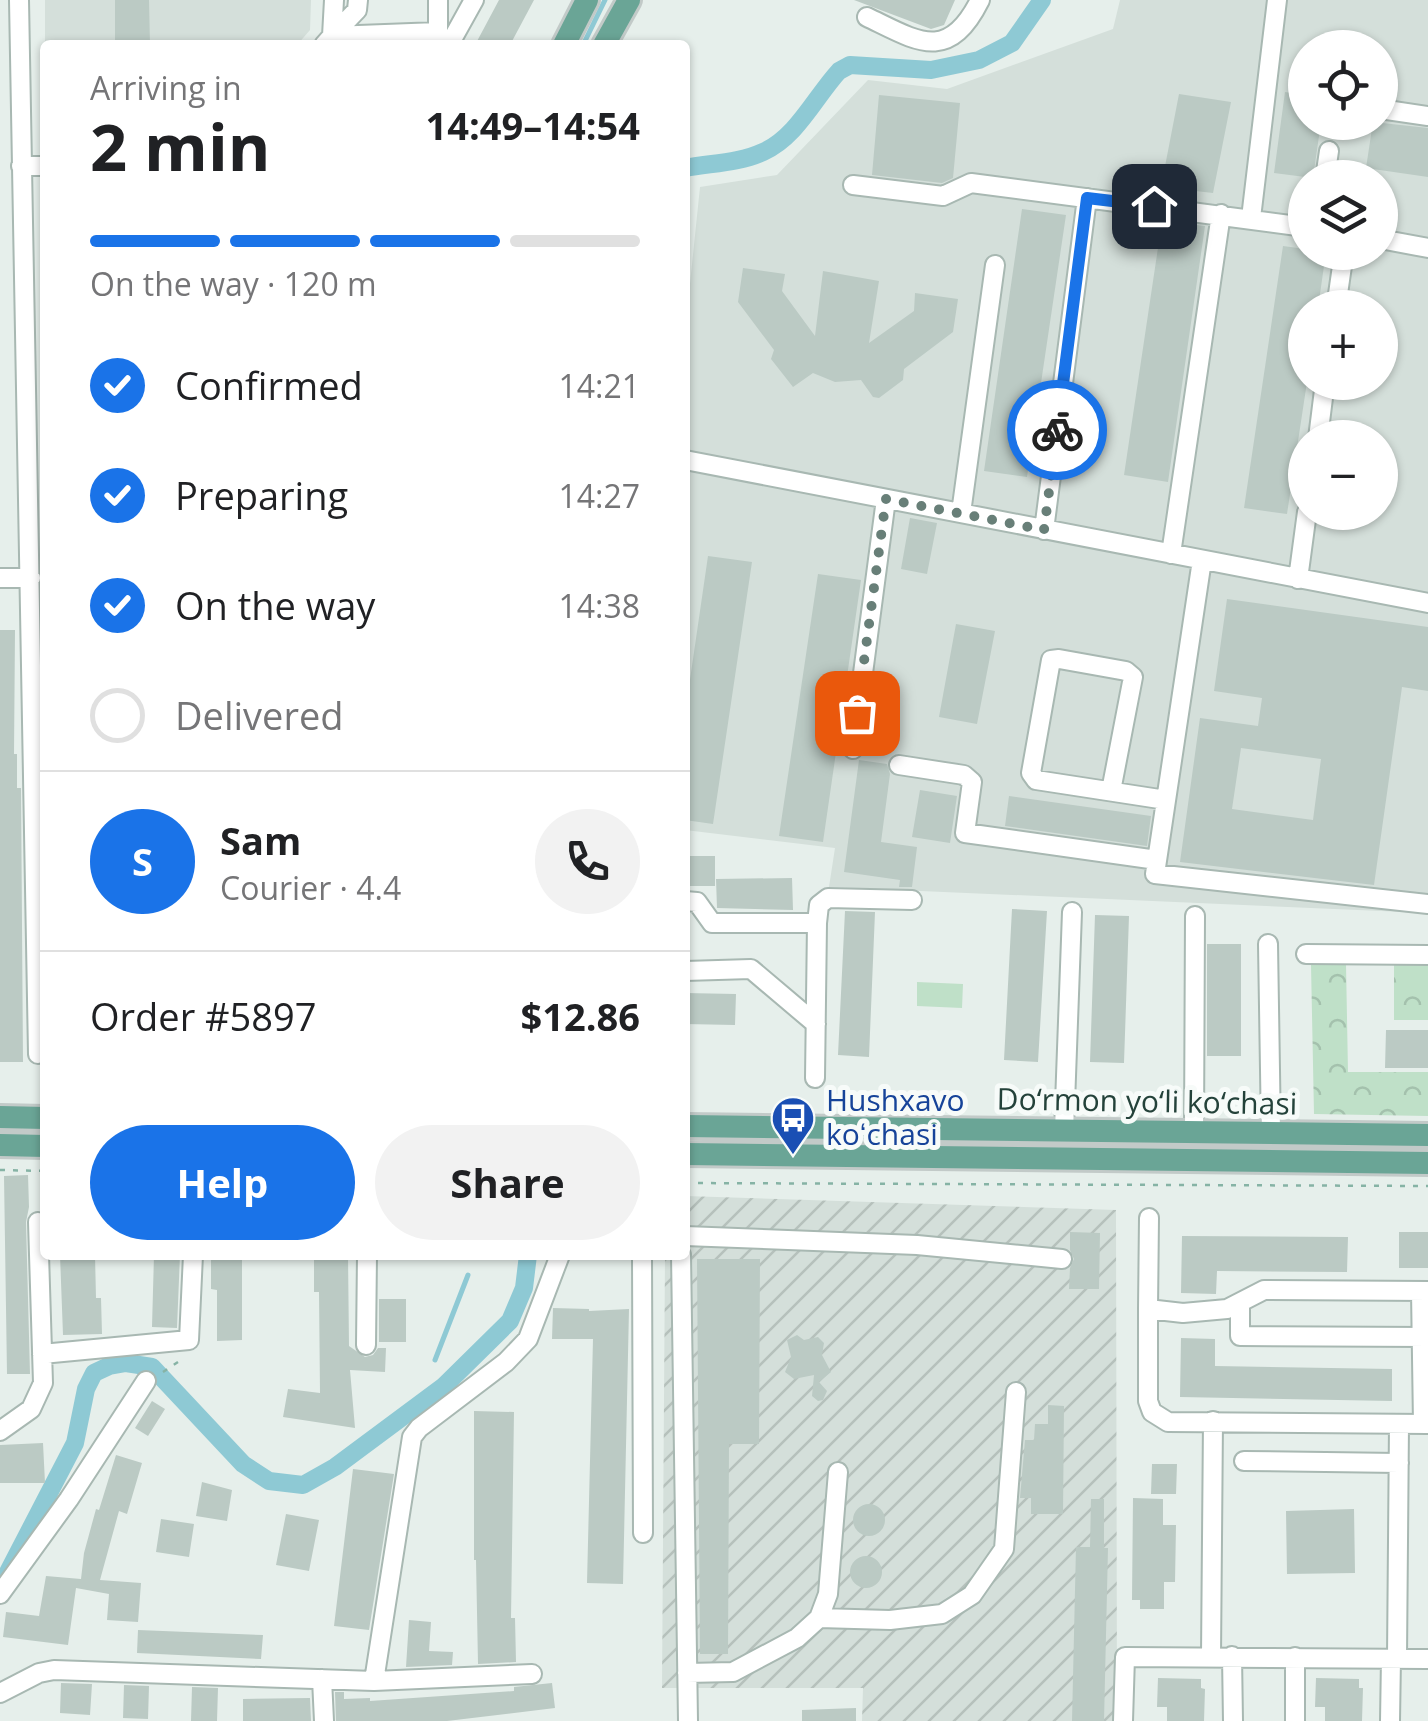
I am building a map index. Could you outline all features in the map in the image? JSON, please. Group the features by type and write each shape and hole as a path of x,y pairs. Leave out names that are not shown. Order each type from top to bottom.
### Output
{"main road":[{"path":"567,40 587,0"},
{"path":"607,40 629,0"},
{"path":"0,1117 40,1118"},
{"name":"Do‘rmon yo‘li ko‘chasi","path":"690,1126 1428,1135"},
{"path":"0,1145 40,1146"},
{"name":"Do‘rmon yo‘li ko‘chasi","path":"690,1154 1428,1163"}],"street":[{"path":"19,0 21,166 36,450 31,578 39,757 38,1054"},
{"path":"328,40 334,0"},
{"path":"329,40 358,10 358,0"},
{"path":"438,0 442,40"},
{"path":"443,40 474,0"},
{"path":"867,17 918,42 942,41 970,18 980,0"},
{"path":"1250,218 1276,0"},
{"path":"1398,112 1428,116"},
{"path":"1328,160 1329,151"},
{"path":"21,166 40,166"},
{"path":"853,185 943,196 971,183 1288,224"},
{"path":"1044,530 1087,198"},
{"path":"1171,554 1221,214"},
{"path":"1398,242 1428,248"},
{"path":"961,513 995,265"},
{"path":"690,461 1428,603"},
{"path":"852,749 886,499"},
{"path":"1298,579 1305,530"},
{"path":"1202,560 1154,874 1428,904"},
{"path":"0,578 31,578"},
{"path":"1111,791 1133,677 1126,672 1051,660 1031,773 1036,780 1166,800"},
{"path":"900,766 964,775 972,782 965,833 1157,860"},
{"path":"815,1078 819,905 828,898 912,900"},
{"path":"690,901 697,902 712,923 817,923"},
{"path":"1064,1131 1072,912"},
{"path":"1194,1132 1195,916"},
{"path":"1268,944 1272,1133"},
{"path":"1306,954 1428,955"},
{"path":"690,971 751,969 816,1024"},
{"path":"1148,1308 1183,1313 1226,1309 1264,1290 1425,1292 1425,1424 1168,1422 1152,1412 1148,1390 1148,1308 1150,1218"},
{"path":"0,1431 24,1416 41,1392 38,1222"},
{"path":"690,1236 916,1245 1062,1259"},
{"path":"42,1354 189,1340 193,1260"},
{"path":"366,1344 368,1260"},
{"path":"374,1681 412,1438 419,1428 506,1362 528,1339 558,1260"},
{"path":"642,1260 643,1533"},
{"path":"681,1260 688,1721"},
{"path":"1240,1305 1240,1336 1425,1337"},
{"path":"0,1594 151,1378"},
{"path":"819,1618 890,1620 942,1614 972,1595 1004,1549 1016,1392"},
{"path":"1211,1656 1212,1421"},
{"path":"1390,1721 1399,1424"},
{"path":"1244,1461 1399,1463"},
{"path":"687,1673 733,1672 797,1638 819,1618 828,1594 838,1472"},
{"path":"1232,1656 1233,1721"},
{"path":"1123,1721 1125,1657 1428,1659"},
{"path":"1296,1658 1296,1721"},
{"path":"0,1693 39,1673 54,1670 374,1681 532,1674"},
{"path":"322,1679 324,1721"}],"path":[{"path":"0,1170 40,1171"},
{"path":"690,1183 1428,1186"},
{"path":"151,1378 183,1359"}],"shaded area":[{"path":"45,0 311,0 310,30 301,40 45,40"},
{"path":"1120,0 1428,0 1428,913 829,887 835,848 690,831 690,284 700,187 777,175 868,80 947,89 1113,29"},
{"path":"690,1196 1116,1210 1117,1721 862,1721 863,1688 662,1688 665,1260 690,1260"}],"green space":[{"path":"1346,964 1348,1072 1428,1072 1428,1116 1314,1114 1311,965"},
{"path":"1394,965 1428,965 1428,1020 1394,1020"},
{"path":"917,982 963,984 962,1008 917,1006"}],"building":[{"path":"115,0 149,0 150,40 115,40"},
{"path":"499,0 534,0 513,40 478,40"},
{"path":"854,0 955,0 944,25 931,29"},
{"path":"1285,92 1288,92 1288,140 1318,140 1316,160 1288,160 1288,175 1274,173"},
{"path":"1179,94 1231,102 1213,193 1161,187"},
{"path":"879,95 960,103 953,178 942,183 872,175"},
{"path":"1398,125 1428,128 1428,177 1398,173 1398,160 1367,160 1370,140 1398,140"},
{"path":"1022,209 1066,215 1027,477 984,471"},
{"path":"1162,221 1205,226 1168,482 1124,475"},
{"path":"1283,246 1288,247 1288,270 1323,270 1321,290 1288,290 1288,400 1304,400 1301,420 1288,420 1287,514 1244,508"},
{"path":"743,268 785,274 782,291 815,336 823,271 879,281 869,343 914,311 915,293 958,299 953,332 904,369 903,380 879,398 873,397 861,380 835,382 813,373 793,387 771,359 774,350 738,302"},
{"path":"910,518 937,523 927,574 901,569"},
{"path":"708,556 752,562 713,824 690,821 690,680"},
{"path":"818,574 861,580 823,842 779,836"},
{"path":"1227,599 1428,627 1428,691 1402,687 1374,885 1180,862 1200,718 1258,726 1262,698 1214,691","holes":["1241,748 1321,759 1313,820 1232,809"]},
{"path":"956,624 995,631 977,724 939,717"},
{"path":"0,630 15,630 14,754 17,788 21,788 23,1062 0,1062"},
{"path":"859,760 887,764 890,774 881,842 917,847 912,887 899,887 900,880 844,872"},
{"path":"920,790 957,796 950,843 912,837"},
{"path":"1009,796 1151,816 1147,846 1005,826"},
{"path":"690,856 715,856 715,886 690,886"},
{"path":"792,878 793,910 717,908 716,879"},
{"path":"1012,909 1047,911 1038,1062 1004,1060"},
{"path":"845,911 875,912 869,1057 838,1055"},
{"path":"1095,915 1129,916 1124,1063 1090,1062"},
{"path":"1207,944 1241,944 1241,1056 1207,1056"},
{"path":"690,993 736,994 735,1025 690,1024"},
{"path":"1386,1030 1428,1030 1428,1068 1385,1068"},
{"path":"28,1175 30,1374 7,1374 4,1176"},
{"path":"1070,1232 1100,1233 1099,1289 1069,1289 1074,1259"},
{"path":"1399,1232 1428,1232 1428,1268 1399,1268"},
{"path":"1182,1236 1348,1237 1347,1272 1217,1271 1216,1294 1181,1293"},
{"path":"697,1259 760,1259 759,1444 729,1444 728,1654 700,1654"},
{"path":"60,1260 95,1260 102,1334 63,1335"},
{"path":"154,1260 180,1260 177,1328 152,1327"},
{"path":"211,1260 242,1260 242,1340 217,1341 217,1290 211,1289"},
{"path":"314,1260 348,1260 349,1346 365,1357 378,1348 386,1348 385,1372 350,1370 355,1428 283,1417 288,1389 320,1393 319,1292 314,1292"},
{"path":"379,1299 406,1299 406,1342 379,1342"},
{"path":"553,1308 629,1309 623,1584 587,1583 593,1339 552,1339"},
{"path":"797,1335 804,1340 818,1337 824,1343 822,1355 831,1372 819,1382 827,1391 823,1400 812,1396 814,1375 794,1379 785,1372 791,1357 787,1340"},
{"path":"1181,1338 1215,1339 1215,1366 1392,1369 1392,1401 1180,1397"},
{"path":"152,1401 165,1409 148,1436 135,1428"},
{"path":"1048,1405 1064,1406 1063,1514 1031,1514 1031,1498 1020,1498 1025,1440 1034,1440 1035,1424 1048,1424"},
{"path":"474,1411 514,1412 511,1618 515,1618 516,1662 478,1664"},
{"path":"43,1443 45,1483 0,1483 0,1445"},
{"path":"116,1455 142,1463 127,1514 119,1511 100,1580 141,1583 138,1622 107,1620 109,1594 76,1588 68,1645 3,1637 6,1612 39,1616 46,1576 81,1579 96,1509 99,1510"},
{"path":"1152,1464 1177,1464 1176,1494 1151,1494"},
{"path":"353,1469 394,1474 369,1630 334,1626"},
{"path":"202,1482 232,1490 227,1521 196,1516"},
{"path":"1133,1498 1163,1499 1163,1525 1176,1525 1175,1582 1164,1582 1164,1609 1140,1609 1140,1600 1132,1600"},
{"path":"1091,1499 1104,1499 1104,1548 1108,1548 1104,1721 1072,1721 1076,1547 1090,1547"},
{"path":"869,1504 880,1509 885,1520 880,1531 869,1536 858,1531 853,1520 858,1509"},
{"path":"1354,1509 1355,1573 1287,1574 1286,1511"},
{"path":"286,1514 319,1520 309,1571 276,1565"},
{"path":"161,1519 194,1524 189,1557 156,1552"},
{"path":"866,1556 877,1561 882,1572 877,1583 866,1588 855,1583 850,1572 855,1561"},
{"path":"409,1620 431,1622 429,1651 453,1652 452,1665 406,1667"},
{"path":"138,1630 263,1635 261,1659 137,1653"},
{"path":"1158,1678 1201,1679 1201,1688 1205,1689 1204,1721 1167,1721 1167,1707 1157,1707"},
{"path":"1316,1678 1359,1679 1359,1688 1363,1688 1362,1721 1325,1721 1325,1707 1315,1707"},
{"path":"61,1683 92,1684 90,1715 60,1713"},
{"path":"552,1683 555,1708 447,1721 336,1721 335,1692 344,1692 344,1699 370,1701 514,1691 514,1687"},
{"path":"124,1685 149,1686 148,1719 123,1718"},
{"path":"192,1687 218,1688 217,1721 191,1721"},
{"path":"310,1698 311,1721 243,1721 243,1699"},
{"path":"856,1708 856,1721 802,1721 802,1710"}],"waterway":[{"path":"585,40 605,0"},
{"path":"690,167 744,158 775,145 796,127 839,71 850,65 931,70 979,60 1012,43 1042,0"},
{"path":"6,1576 75,1443 86,1389 94,1373 126,1363 152,1367 243,1464 269,1481 303,1485 335,1467 444,1386 510,1321 524,1288 527,1260"},
{"path":"435,1360 468,1275"}],"way so far":[{"path":"857,713 886,499 1044,530 1057,430"}],"place":[{"name":"Hushxavo koʻchasi","path":"793,1156"}],"route":[{"path":"1057,430 1087,198 1154,206"}]}
